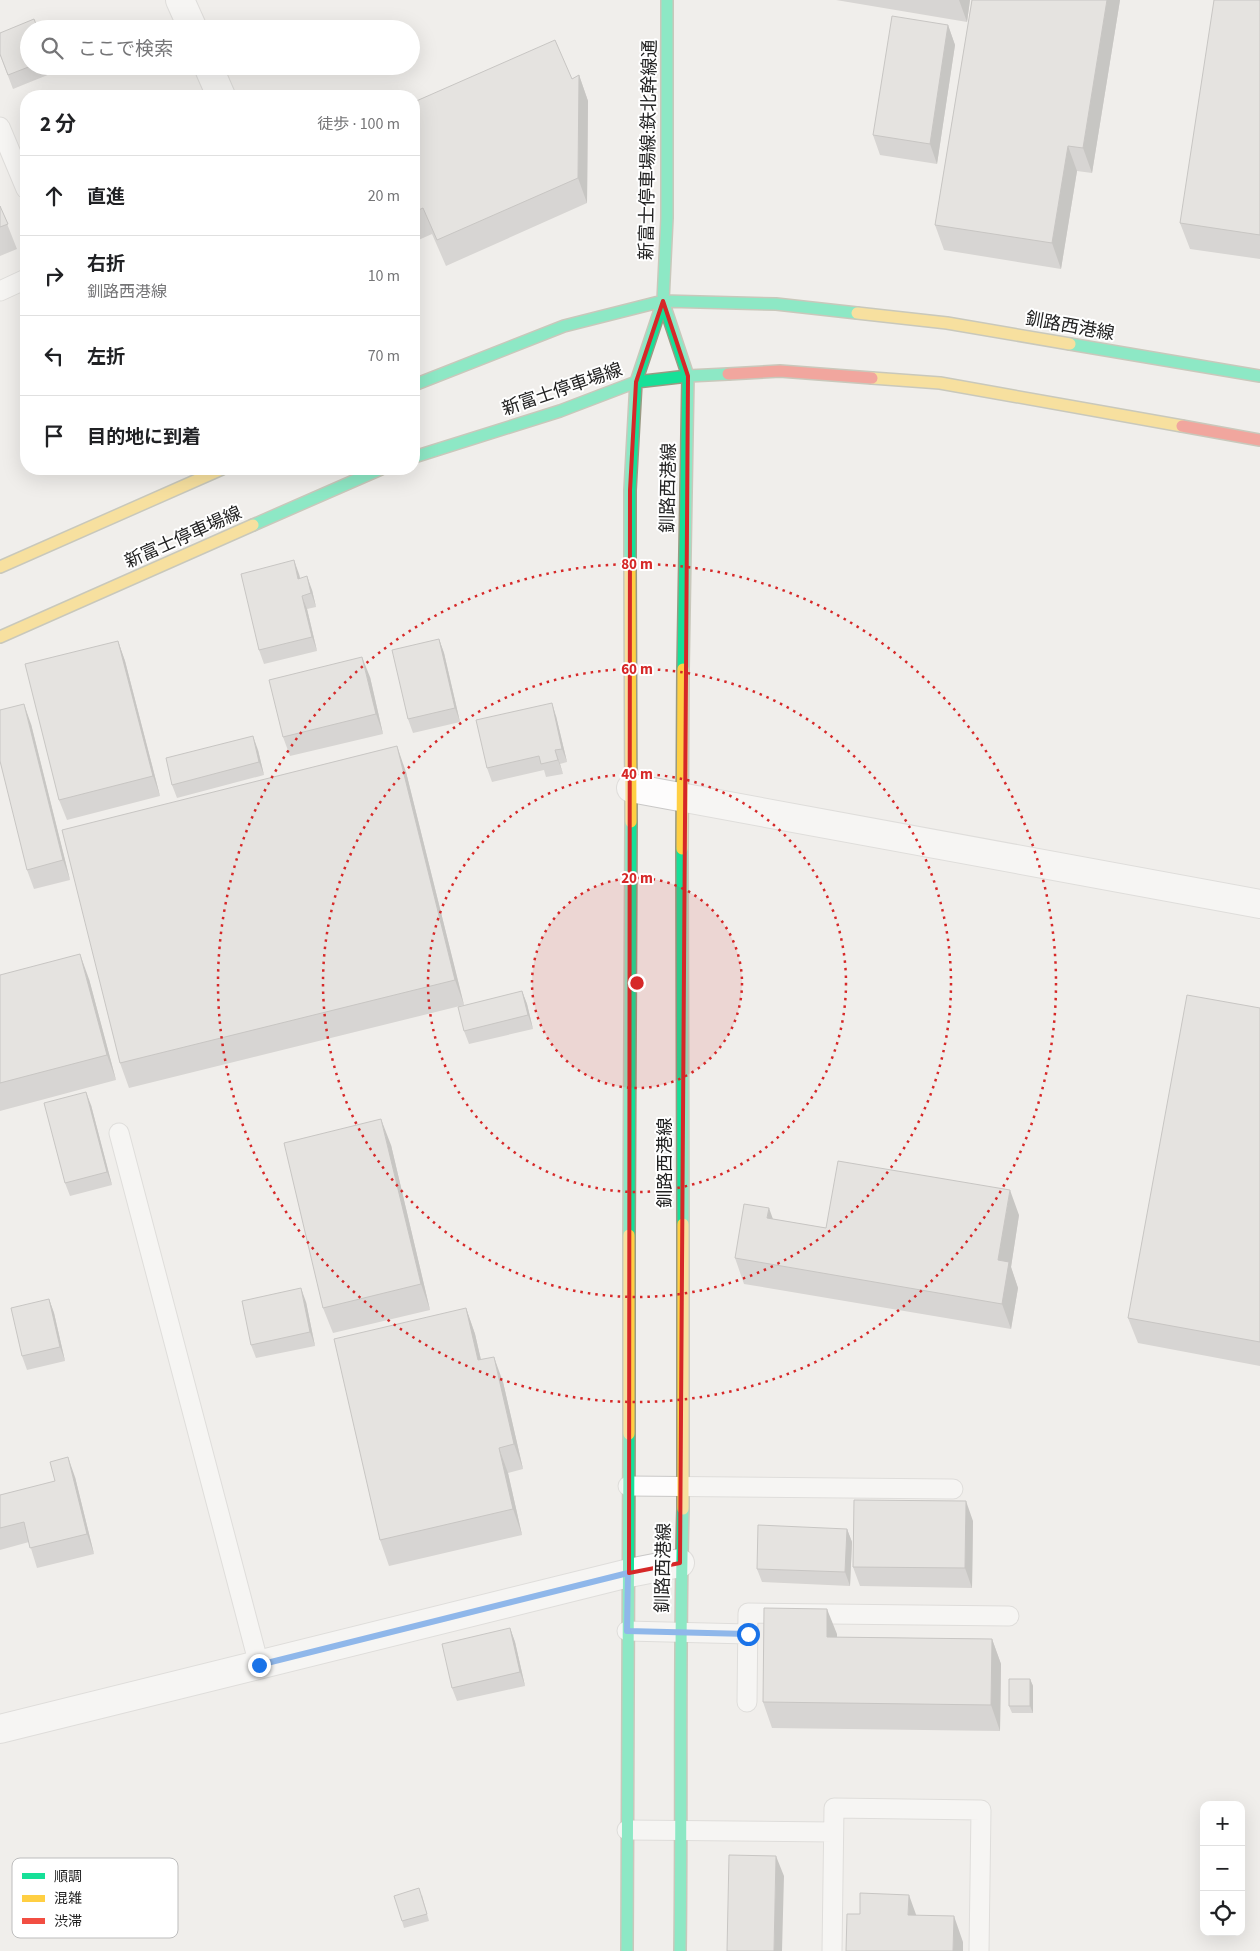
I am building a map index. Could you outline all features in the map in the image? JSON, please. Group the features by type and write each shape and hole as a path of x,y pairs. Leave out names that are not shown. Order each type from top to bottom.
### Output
{"main road":[{"name":"新富士停車場線:鉄北幹線通","path":"663,301 667,218 667,0"},
{"name":"釧路西港線","path":"663,301 688,376 682,798 683,1486 680,1563 682,1830 680,1951"},
{"name":"釧路西港線","path":"663,301 776,304 947,323 1260,376"},
{"name":"釧路西港線","path":"627,1951 631,788 630,490 636,382 663,301"},
{"path":"420,383 564,326 663,301"},
{"path":"636,382 688,376 780,371 940,383 1260,440"},
{"name":"新富士停車場線","path":"420,455 560,411 636,382"},
{"path":"1236,436 1260,447"},
{"path":"0,567 208,475"},
{"name":"新富士停車場線","path":"0,637 367,475"}],"street":[{"path":"180,0 188,20"},
{"path":"212,75 218,90"},
{"path":"631,788 1260,904"},
{"path":"1,1725 259,1665 628,1573 680,1563"}],"lane":[{"path":"0,127 20,175"},
{"path":"0,291 20,282"},
{"path":"118,1133 259,1665"},
{"path":"628,1486 953,1489"},
{"path":"747,1702 748,1613 1009,1616"},
{"path":"627,1631 748,1634"},
{"path":"832,1951 834,1808 981,1810 979,1951"},
{"path":"627,1830 834,1832"}],"highlighted area":[{"path":"663,301 688,376 680,1563 629,1573 630,490 636,382"}],"building":[{"path":"972,0 1107,0 1083,148 1068,146 1052,243 935,225"},
{"path":"1214,0 1260,0 1260,235 1180,223"},
{"path":"892,16 948,25 930,144 873,135"},
{"path":"20,25 20,70 8,75 0,54 0,33"},
{"path":"555,40 572,79 579,75 578,178 437,240 423,208 420,209 420,99"},
{"path":"0,206 8,224 0,227"},
{"path":"294,560 298,579 307,576 311,593 302,596 312,637 259,650 241,574"},
{"path":"439,639 455,708 408,719 392,650"},
{"path":"118,641 153,776 59,800 25,664"},
{"path":"362,657 376,714 283,737 269,680"},
{"path":"552,703 562,749 555,750 558,760 541,764 539,756 487,768 476,720"},
{"path":"24,704 63,860 27,870 0,761 0,710"},
{"path":"253,736 259,762 172,785 166,758"},
{"path":"397,746 455,980 120,1063 62,830"},
{"path":"80,954 107,1055 0,1083 0,975"},
{"path":"522,991 528,1015 464,1031 458,1007"},
{"path":"1187,995 1260,1008 1260,1342 1128,1318"},
{"path":"86,1092 107,1172 65,1183 44,1103"},
{"path":"381,1119 421,1284 323,1308 284,1143"},
{"path":"838,1161 1010,1190 998,1260 1009,1262 1002,1304 735,1258 744,1204 769,1208 767,1218 826,1228"},
{"path":"301,1288 310,1332 251,1345 242,1301"},
{"path":"49,1299 60,1347 22,1356 11,1308"},
{"path":"466,1308 478,1360 494,1357 514,1444 499,1448 513,1509 380,1540 334,1339"},
{"path":"68,1457 87,1534 30,1548 24,1522 0,1528 0,1495 55,1481 50,1462"},
{"path":"854,1500 966,1501 965,1568 853,1567"},
{"path":"758,1525 847,1529 845,1572 757,1569"},
{"path":"764,1608 827,1609 827,1637 992,1639 991,1705 763,1702"},
{"path":"510,1628 520,1672 452,1688 442,1644"},
{"path":"1009,1679 1030,1679 1030,1706 1009,1706"},
{"path":"729,1855 776,1856 774,1951 727,1951"},
{"path":"419,1888 427,1914 402,1921 394,1896"},
{"path":"860,1893 909,1895 908,1915 954,1916 953,1951 846,1951 847,1914 860,1914"}],"traffic: fast":[{"path":"630,564 630,490 636,382 663,301 667,218 667,0"},
{"path":"663,301 688,376 683,669"},
{"path":"420,383 564,326 663,301 776,304 857,313"},
{"path":"1070,344 1260,376"},
{"path":"420,455 560,411 636,382 728,374"},
{"path":"253,525 367,475"},
{"path":"629,1235 631,822"},
{"path":"682,849 683,1224"},
{"path":"627,1951 629,1434"},
{"path":"680,1951 683,1509"}],"traffic: slow":[{"path":"857,313 947,323 1070,344"},
{"path":"872,378 940,383 1182,426"},
{"path":"0,567 208,475"},
{"path":"0,637 253,525"},
{"path":"630,564 631,822"},
{"path":"682,849 683,669"},
{"path":"683,1224 683,1509"},
{"path":"629,1235 629,1434"}],"traffic: jam":[{"path":"728,374 780,371 872,378"},
{"path":"1182,426 1260,440"}],"route":[{"path":"259,1665 628,1573 627,1631 748,1634"}]}
